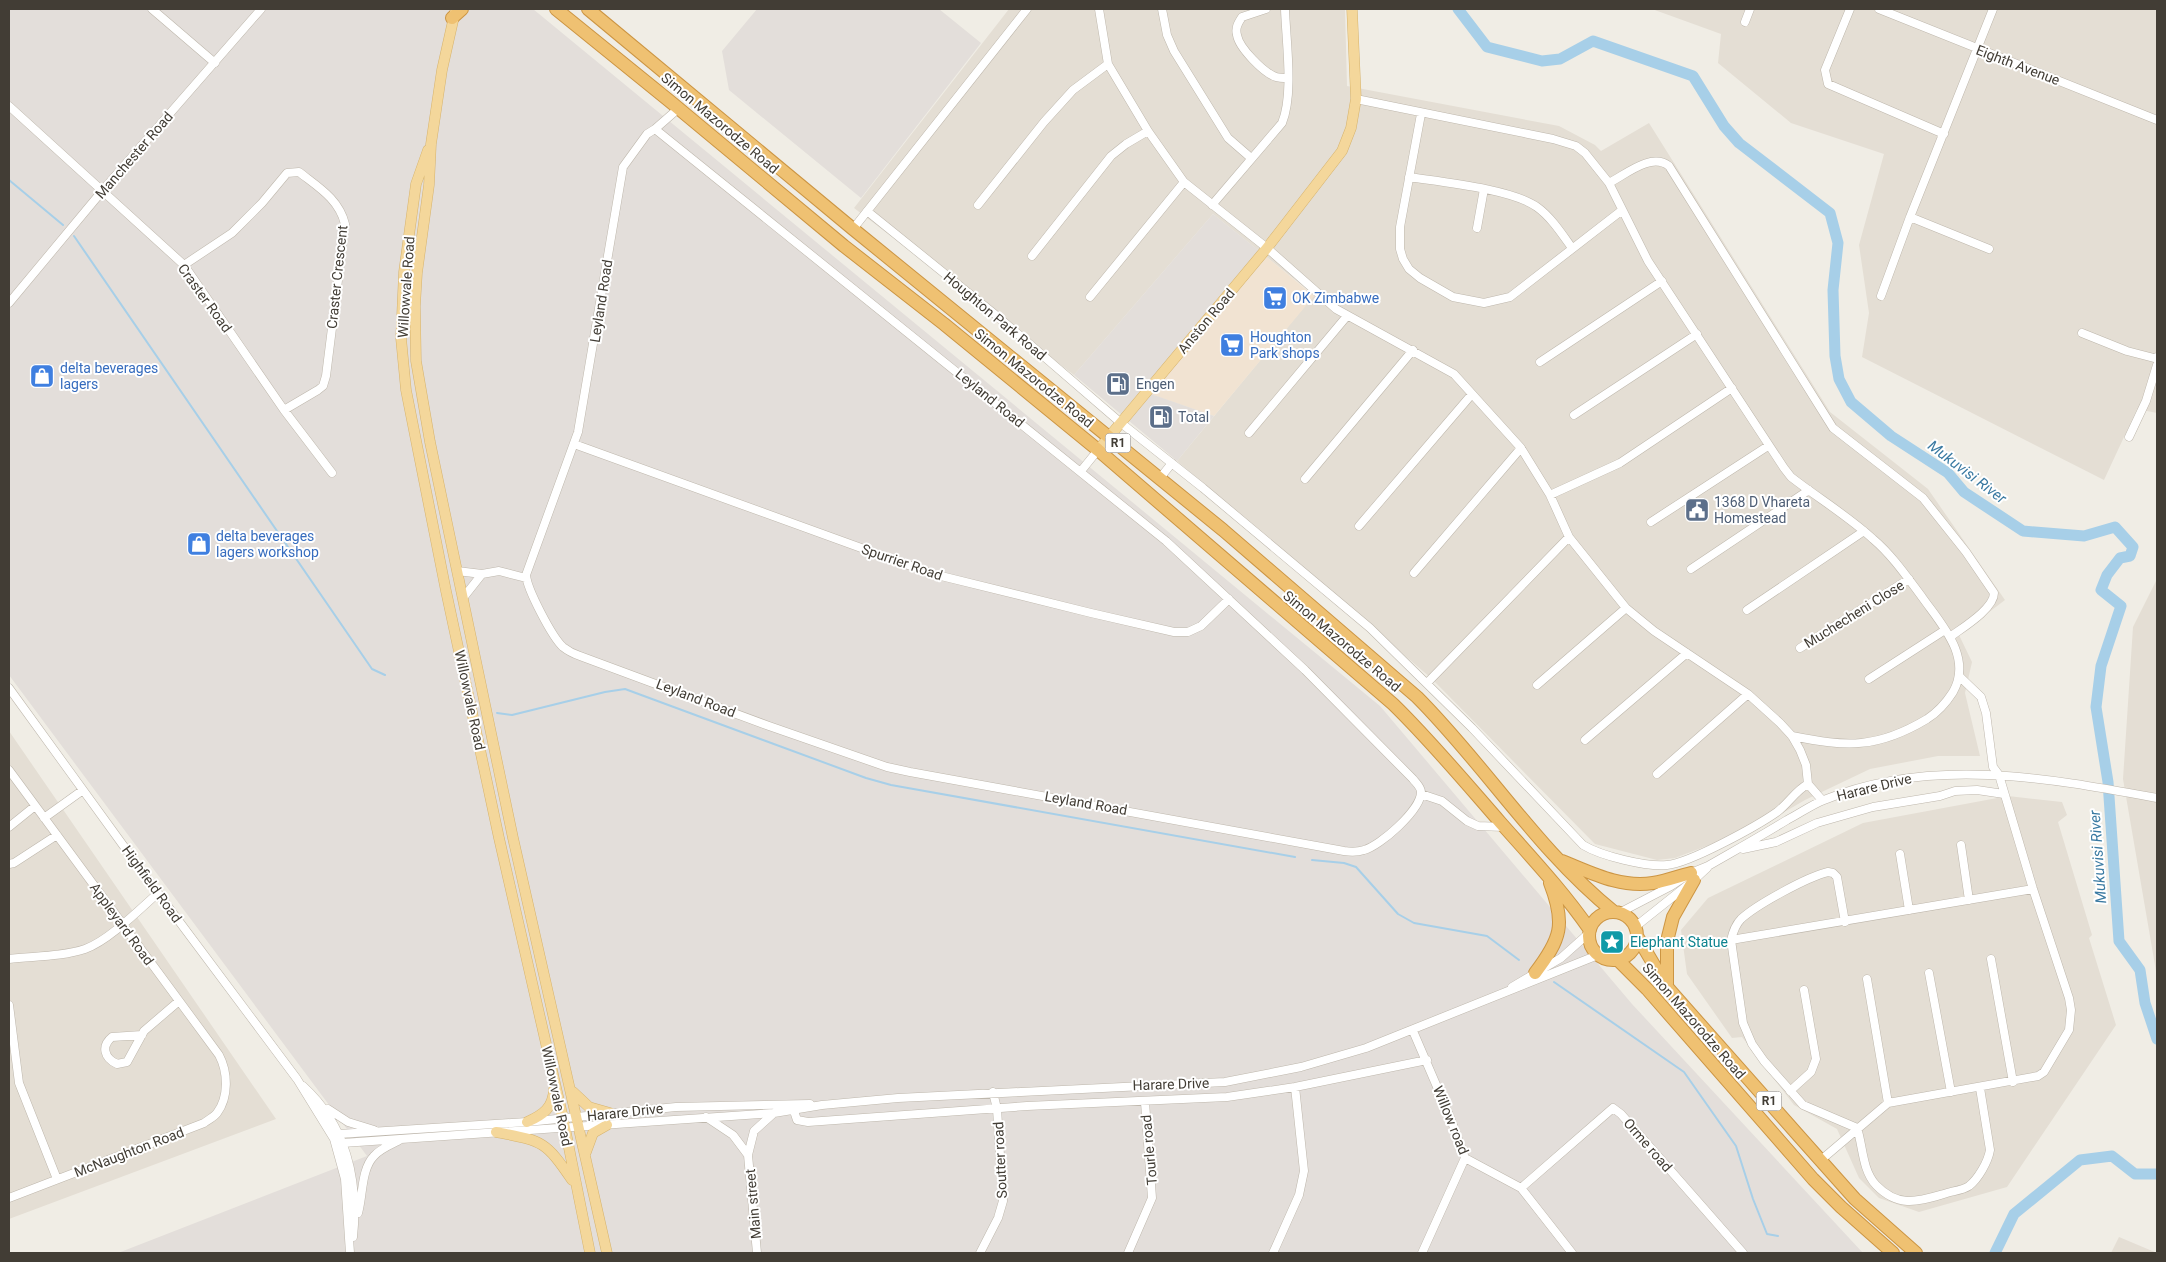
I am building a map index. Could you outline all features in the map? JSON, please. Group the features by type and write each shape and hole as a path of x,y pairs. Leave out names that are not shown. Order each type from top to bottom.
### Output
{"highway":[{"path":"454,12 462,9"},
{"name":"Simon Mazorodze Road","path":"556,9 679,108 844,246 944,324 1098,450 1393,704 1423,733 1547,875 1590,932 1593,948 1598,954"},
{"name":"Simon Mazorodze Road","path":"588,9 853,228 1110,436 1223,530 1417,698 1438,719 1579,883 1616,912 1629,918 1636,932 1631,951 1617,959 1647,989 1813,1179 1840,1207 1893,1253"},
{"path":"1558,859 1595,876 1627,884 1654,883 1693,876"},
{"path":"1535,973 1555,944 1559,928 1558,905 1547,875"},
{"path":"1667,987 1665,966 1667,941 1673,917 1693,876"},
{"path":"1590,932 1599,917 1616,912"},
{"name":"R1","path":"1636,932 1667,987 1855,1199 1916,1253"},
{"path":"1598,954 1607,959 1617,959"}],"main road":[{"name":"Anston Road","path":"1098,450 1267,248 1342,151 1351,128 1356,99 1352,9"},
{"name":"Willowvale Road","path":"454,12 431,144 430,178 417,273 415,339 425,413 513,838 607,1253"},
{"name":"Willowvale Road","path":"431,144 416,184 405,263 402,303 403,362 446,591 499,838 555,1082 590,1253"},
{"path":"527,1122 541,1115 551,1105 555,1082"},
{"path":"571,1089 584,1104 610,1113"},
{"path":"585,1153 590,1138 607,1125"},
{"path":"496,1132 532,1140 547,1147 559,1160 575,1185"}],"street":[{"path":"152,9 216,63"},
{"name":"Manchester Road","path":"9,302 103,190 216,63 261,9"},
{"path":"853,228 1027,9"},
{"path":"1099,9 1108,64 1148,130 1184,182 1267,248 1336,309 1447,368 1521,448 1550,495 1570,537 1626,608 1654,631 1748,694 1792,736 1806,765 1808,784 1822,800"},
{"path":"1162,9 1167,35 1174,51 1228,138 1251,158"},
{"path":"1266,9 1242,16 1237,25 1237,36 1240,44 1266,71 1276,77 1288,78"},
{"path":"1212,205 1282,123 1287,112 1288,78 1285,9"},
{"path":"1745,22 1750,9"},
{"path":"1850,9 1825,70 1828,84 1944,134"},
{"name":"Eighth Avenue","path":"1879,9 2157,120"},
{"path":"1880,296 1993,9"},
{"path":"978,205 1044,122 1073,90 1108,64"},
{"path":"1356,99 1421,114 1565,141 1585,153 1609,183 1639,245 1768,446 1792,477 1864,531 1888,554 1950,637 1959,659 1955,688 1949,698 1933,715 1914,727 1868,743 1837,744 1792,736"},
{"name":"Craster Road","path":"9,106 184,265 284,410 332,473"},
{"path":"655,129 679,108"},
{"path":"1421,114 1399,239 1402,259 1420,278 1453,297 1484,303 1510,297 1621,211"},
{"name":"Leyland Road","path":"655,129 1166,541 1229,598 1381,744 1417,784 1421,794 1415,809 1380,842 1363,851 1344,851 910,772 887,767 770,726 571,653 556,639 528,588 526,578 574,444 582,415 623,167 647,134 655,129"},
{"path":"1032,256 1111,156 1148,130"},
{"path":"1609,183 1648,162 1659,161 1669,166 1833,428 1923,498 1966,552 1994,593 1994,598 1990,606 1950,637"},
{"name":"Craster Crescent","path":"184,265 232,233 262,203 288,172 299,172 335,201 342,212 344,224 326,376 323,386 284,410"},
{"path":"1410,176 1484,190 1517,198 1538,207 1546,214 1572,248"},
{"path":"1090,297 1184,182"},
{"path":"1477,228 1484,190"},
{"name":"Houghton Park Road","path":"867,211 997,316 1121,423 1172,463 1370,628 1427,683 1583,845 1603,855 1652,864 1677,863 1758,824 1778,811 1800,789 1808,784"},
{"path":"1910,217 1989,249"},
{"path":"1540,362 1662,281"},
{"path":"1249,434 1348,316"},
{"path":"2082,333 2127,351 2154,358 2157,357"},
{"path":"1574,415 1697,334"},
{"path":"1305,478 1413,350"},
{"path":"2129,437 2146,401 2157,364"},
{"path":"1550,495 1605,472 1732,388"},
{"path":"1359,526 1472,394"},
{"name":"Spurrier Road","path":"574,444 933,574 1091,613 1174,632 1188,632 1201,626 1229,598"},
{"path":"1651,522 1768,446"},
{"path":"1414,573 1521,448"},
{"path":"1080,471 1098,450"},
{"path":"1160,478 1172,463"},
{"path":"1692,569 1809,490"},
{"path":"1747,610 1864,531"},
{"path":"1427,683 1570,537"},
{"path":"458,571 482,574 499,571 526,578"},
{"path":"463,598 482,574"},
{"name":"Muchecheni Close","path":"1800,648 1909,580"},
{"path":"1537,686 1626,608"},
{"path":"1869,679 1945,630"},
{"path":"1585,740 1687,653"},
{"path":"1821,1160 1888,1102 1980,1088 2038,1076 2044,1072 2069,1030 2071,1021 2069,998 1998,774 1994,767 1982,697 1958,676"},
{"name":"Highfield Road","path":"9,688 158,894 296,1079 336,1137"},
{"path":"1657,774 1748,694"},
{"name":"Appleyard Road","path":"9,770 219,1055 226,1071 226,1082"},
{"name":"Harare Drive","path":"1693,876 1822,800 1861,787 1925,775 1998,774 2110,788 2157,798"},
{"path":"44,818 83,790"},
{"path":"1736,850 1776,842 1817,823 1873,807 1940,796 1955,791 1977,790 2004,794"},
{"path":"1421,794 1442,801 1478,826 1504,827"},
{"path":"9,827 35,806"},
{"path":"9,864 14,863 57,835"},
{"path":"1961,845 1969,900"},
{"path":"1900,854 1909,910"},
{"path":"1845,922 1837,877 1833,873 1828,872 1756,908 1740,920 1732,933 1731,940 1743,1023 1746,1032 1764,1061 1803,1105 1856,1128"},
{"path":"1616,912 1693,876"},
{"path":"1636,932 1693,876"},
{"path":"1731,940 2033,889"},
{"path":"9,959 84,949 122,924 158,894"},
{"name":"Harare Drive","path":"1506,991 1561,958 1590,932"},
{"name":"Harare Drive","path":"343,1143 496,1132 578,1121 610,1113 676,1107 822,1105 993,1092 1224,1082 1300,1067 1366,1048 1413,1031 1506,991 1527,985 1598,954"},
{"path":"1992,959 2013,1082"},
{"path":"1929,972 1951,1092"},
{"path":"1867,979 1888,1102"},
{"path":"1790,1091 1811,1072 1816,1059 1804,990"},
{"path":"142,1035 112,1037 105,1046 108,1058 117,1064 127,1062 142,1035 159,1017 179,1002"},
{"path":"9,1005 19,1083 57,1179"},
{"name":"Willow road","path":"1413,1031 1450,1116 1465,1158 1521,1188 1570,1252"},
{"path":"794,1111 797,1120 808,1122 1227,1096 1295,1088 1426,1060"},
{"name":"Highfield Road","path":"296,1079 322,1105 336,1137"},
{"name":"McNaughton Road","path":"9,1198 204,1123 218,1112 224,1098 226,1082"},
{"path":"1273,1253 1299,1195 1304,1177 1295,1088"},
{"path":"1856,1128 1869,1176 1890,1197 1896,1200 1912,1202 1966,1188 1974,1180 1988,1158 1990,1150 1980,1088"},
{"name":"Soutter road","path":"980,1253 998,1218 1003,1201 997,1109 993,1092"},
{"name":"Tourle road","path":"1128,1253 1152,1198 1145,1102"},
{"path":"322,1105 348,1122 382,1132"},
{"name":"Harare Drive","path":"578,1121 607,1125 774,1113 822,1105"},
{"name":"Orme road","path":"1521,1188 1613,1108 1621,1114 1743,1253"},
{"name":"Main street","path":"757,1253 748,1155 754,1132 774,1113"},
{"name":"Main street","path":"706,1117 733,1134 748,1155"},
{"name":"Harare Drive","path":"336,1137 527,1122 563,1123"},
{"path":"336,1137 343,1143 354,1186 355,1223"},
{"path":"336,1137 345,1178 351,1253"},
{"path":"351,1253 365,1174 371,1159 375,1154 402,1139"},
{"path":"1422,1253 1465,1158"}],"shaded area":[{"path":"9,9 533,9 1380,706 1632,1004 1863,1253 118,1253 367,1156 9,675"},
{"path":"757,9 939,9 981,43 861,198 729,90 722,51"},
{"path":"1009,9 1345,9 1347,86 1559,126 1595,145 1601,151 1649,123 1830,412 1928,489 2005,600 1959,635 1972,662 1965,693 1980,756 1938,756 1870,769 1805,800 1762,825 1675,858 1657,860 1595,844 1431,678 1177,461 1314,295 1213,214 1074,375 854,208"},
{"path":"1652,9 2157,9 2157,413 2137,409 2104,480 1862,357 1869,313 1859,245 1884,154 1791,123 1718,63 1721,34"},
{"path":"1213,214 1263,254 1151,394 1214,416 1177,461 1074,375"},
{"name":"Houghton Park shops","path":"1263,254 1314,296 1214,416 1150,394"},
{"path":"2157,579 2157,977 2123,779 2133,627"},
{"path":"9,731 276,1119 9,1219"},
{"path":"2008,796 2062,802 2067,815 2058,822 2092,935 2089,938 2116,1025 2007,1187 1919,1212 1879,1198 1859,1178 1837,1129 1794,1105 1742,1037 1732,1038 1687,974 1681,930 1708,898 1863,823"},
{"path":"2119,1237 2157,1253 2111,1253"}],"waterway":[{"name":"Mukuvisi River","path":"1458,9 1487,47 1542,61 1560,59 1593,41 1693,76 1724,126 1739,143 1830,213 1838,243 1833,290 1835,356 1839,379 1851,402 1891,436 1948,473 1964,492 2023,531 2084,536 2115,527 2133,547 2130,556 2120,558 2107,575 2101,590 2121,606 2101,666 2096,707 2108,782 2119,941 2140,970 2145,1003 2157,1039"},
{"path":"9,180 63,225"},
{"path":"74,236 372,669 385,675"},
{"path":"497,713 512,715 605,692 625,689 866,778 891,785 1295,857"},
{"path":"1312,860 1344,863 1356,867 1398,914 1414,923 1487,936 1519,960"},
{"path":"1554,982 1684,1072 1736,1146 1753,1199 1767,1234 1778,1236"},
{"name":"Mukuvisi River","path":"1995,1253 2014,1214 2080,1160 2112,1156 2135,1174 2157,1174"}],"place":[{"name":"OK Zimbabwe","path":"1275,298"},
{"name":"Houghton Park shops","path":"1232,345"},
{"name":"delta beverages lagers","path":"42,376"},
{"name":"Engen","path":"1118,384"},
{"name":"Total","path":"1161,417"},
{"name":"1368 D Vhareta Homestead","path":"1697,510"},
{"name":"delta beverages lagers workshop","path":"199,544"},
{"name":"Elephant Statue","path":"1612,942"}]}
